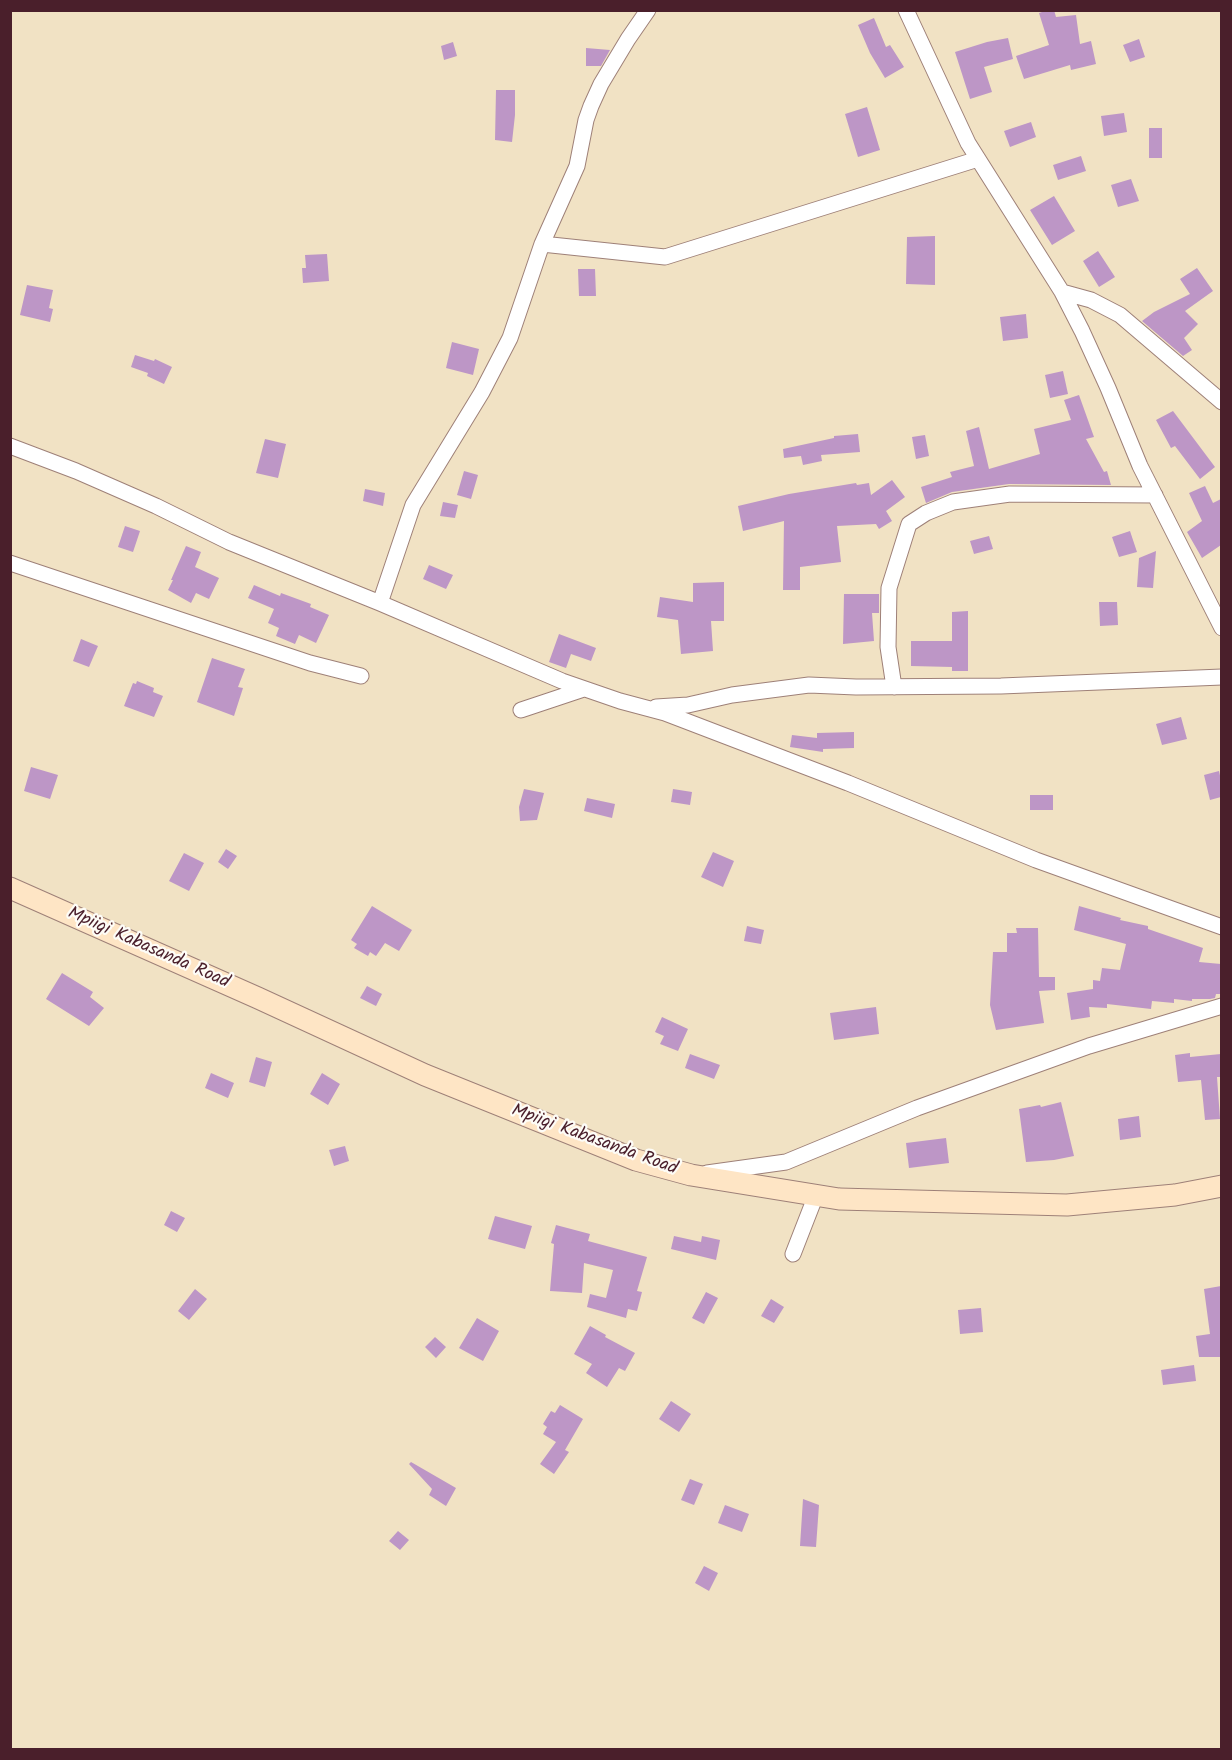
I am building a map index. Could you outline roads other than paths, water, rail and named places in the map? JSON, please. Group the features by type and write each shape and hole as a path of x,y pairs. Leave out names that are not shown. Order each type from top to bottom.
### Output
{"main road":[{"name":"Mpiigi Kabasanda Road","path":"10,888 425,1075 636,1160 691,1175 850,1199 1067,1205 1175,1195 1221,1186"}],"street":[{"path":"380,603 413,506 482,392 510,338 542,244 578,166 586,120 591,106 601,84 648,10"},
{"path":"906,10 968,143 1062,292 1082,331 1140,466 1221,628"},
{"path":"542,244 665,257 978,159"},
{"path":"1062,292 1091,300 1120,315 1221,402"},
{"path":"10,446 86,475 229,542 584,688 647,708 848,783 1036,861 1221,927"},
{"path":"894,687 888,647 889,588 909,524 926,513 953,502 1010,494 1155,495"},
{"path":"10,563 310,663 361,676"},
{"path":"647,708 688,705 732,695 809,685 1001,686 1221,677"},
{"path":"521,710 584,688"},
{"path":"691,1175 786,1162 917,1108 1089,1046 1221,1006"},
{"path":"793,1254 816,1195"}]}
